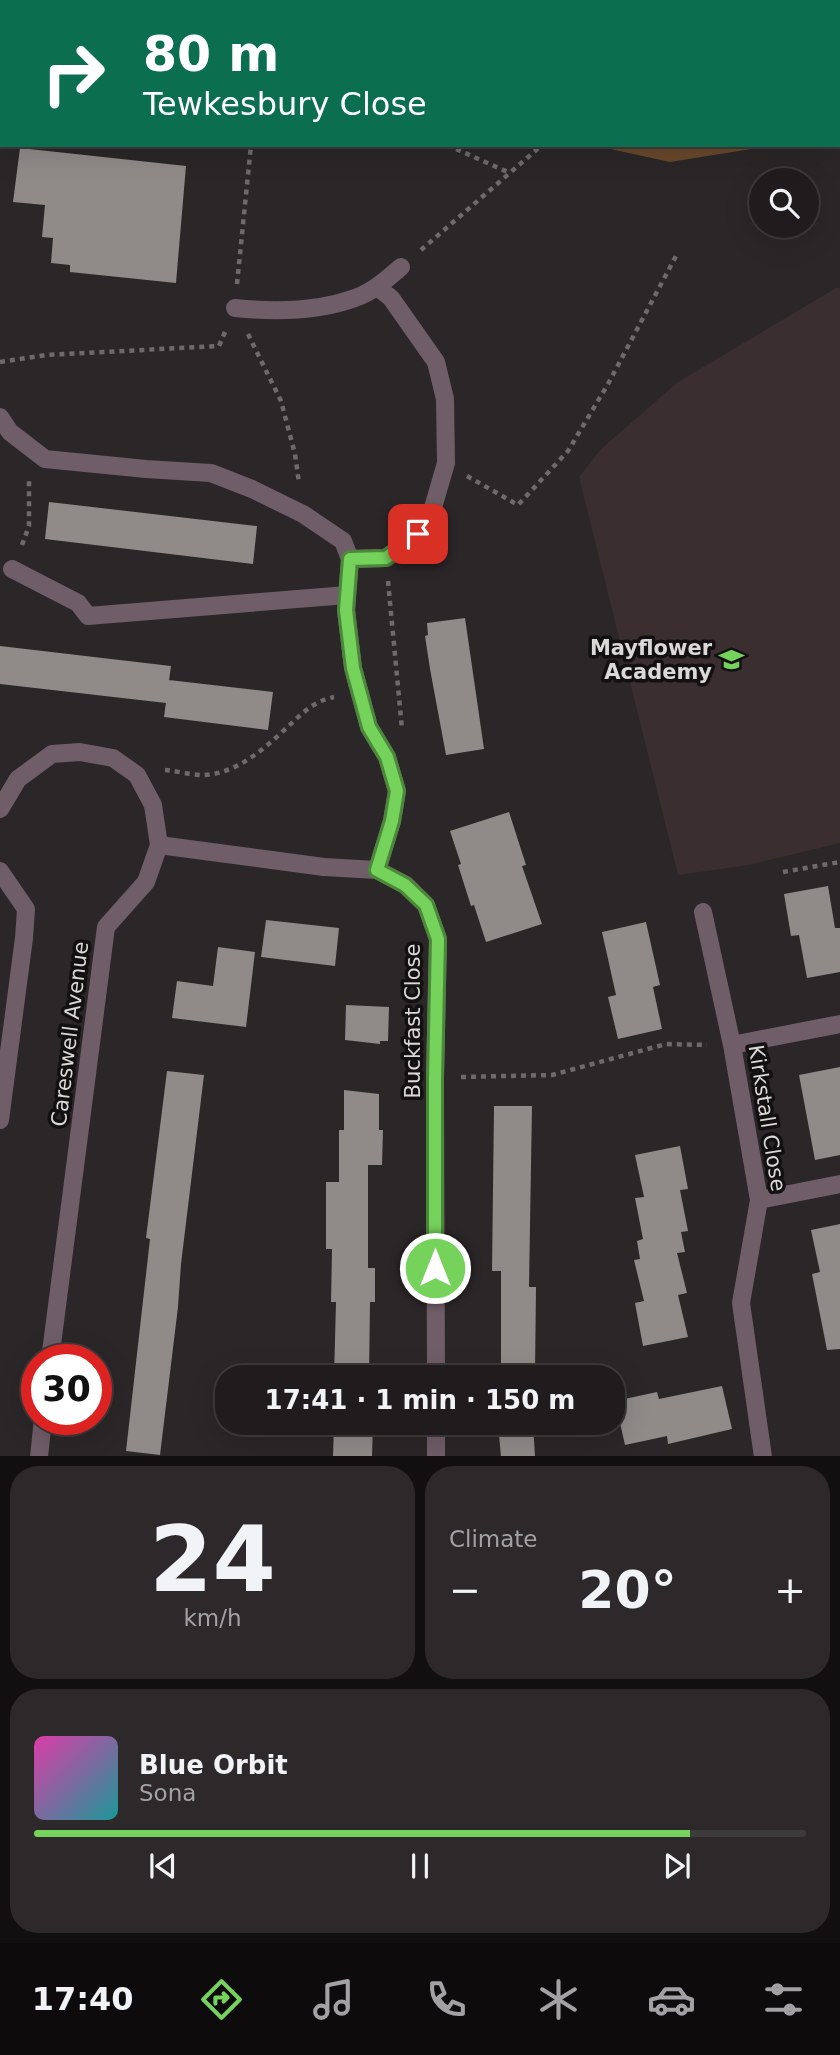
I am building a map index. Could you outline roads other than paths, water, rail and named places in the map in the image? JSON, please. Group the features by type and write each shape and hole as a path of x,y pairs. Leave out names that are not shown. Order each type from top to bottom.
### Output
{"street":[{"path":"235,308 295,311 356,298 377,287 401,267"},
{"path":"350,559 386,558 418,534 432,511 446,463 444,399 436,362 391,299 377,287"},
{"path":"0,417 12,433 45,459 146,470 211,473 303,514 343,541 350,559 346,610 353,668 369,727 387,757 397,791 392,821 377,870"},
{"path":"12,569 78,603 88,616 347,595"},
{"name":"Careswell Avenue","path":"0,809 18,779 52,754 80,752 113,758 137,775 153,805 159,845 146,882 106,927 52,1344"},
{"name":"Buckfast Close","path":"159,845 324,867 377,870 405,885 426,905 438,939 435,1078 436,1365"},
{"path":"0,871 26,909 24,938 6,1027 0,1120"},
{"name":"Kirkstall Close","path":"703,912 732,1045 758,1200 741,1303 763,1456"},
{"path":"732,1045 840,1024"},
{"path":"758,1200 840,1184"},
{"path":"38,1456 41,1435"},
{"path":"436,1435 436,1456"}],"place":[{"name":"Mayflower Academy","path":"732,660"}]}
